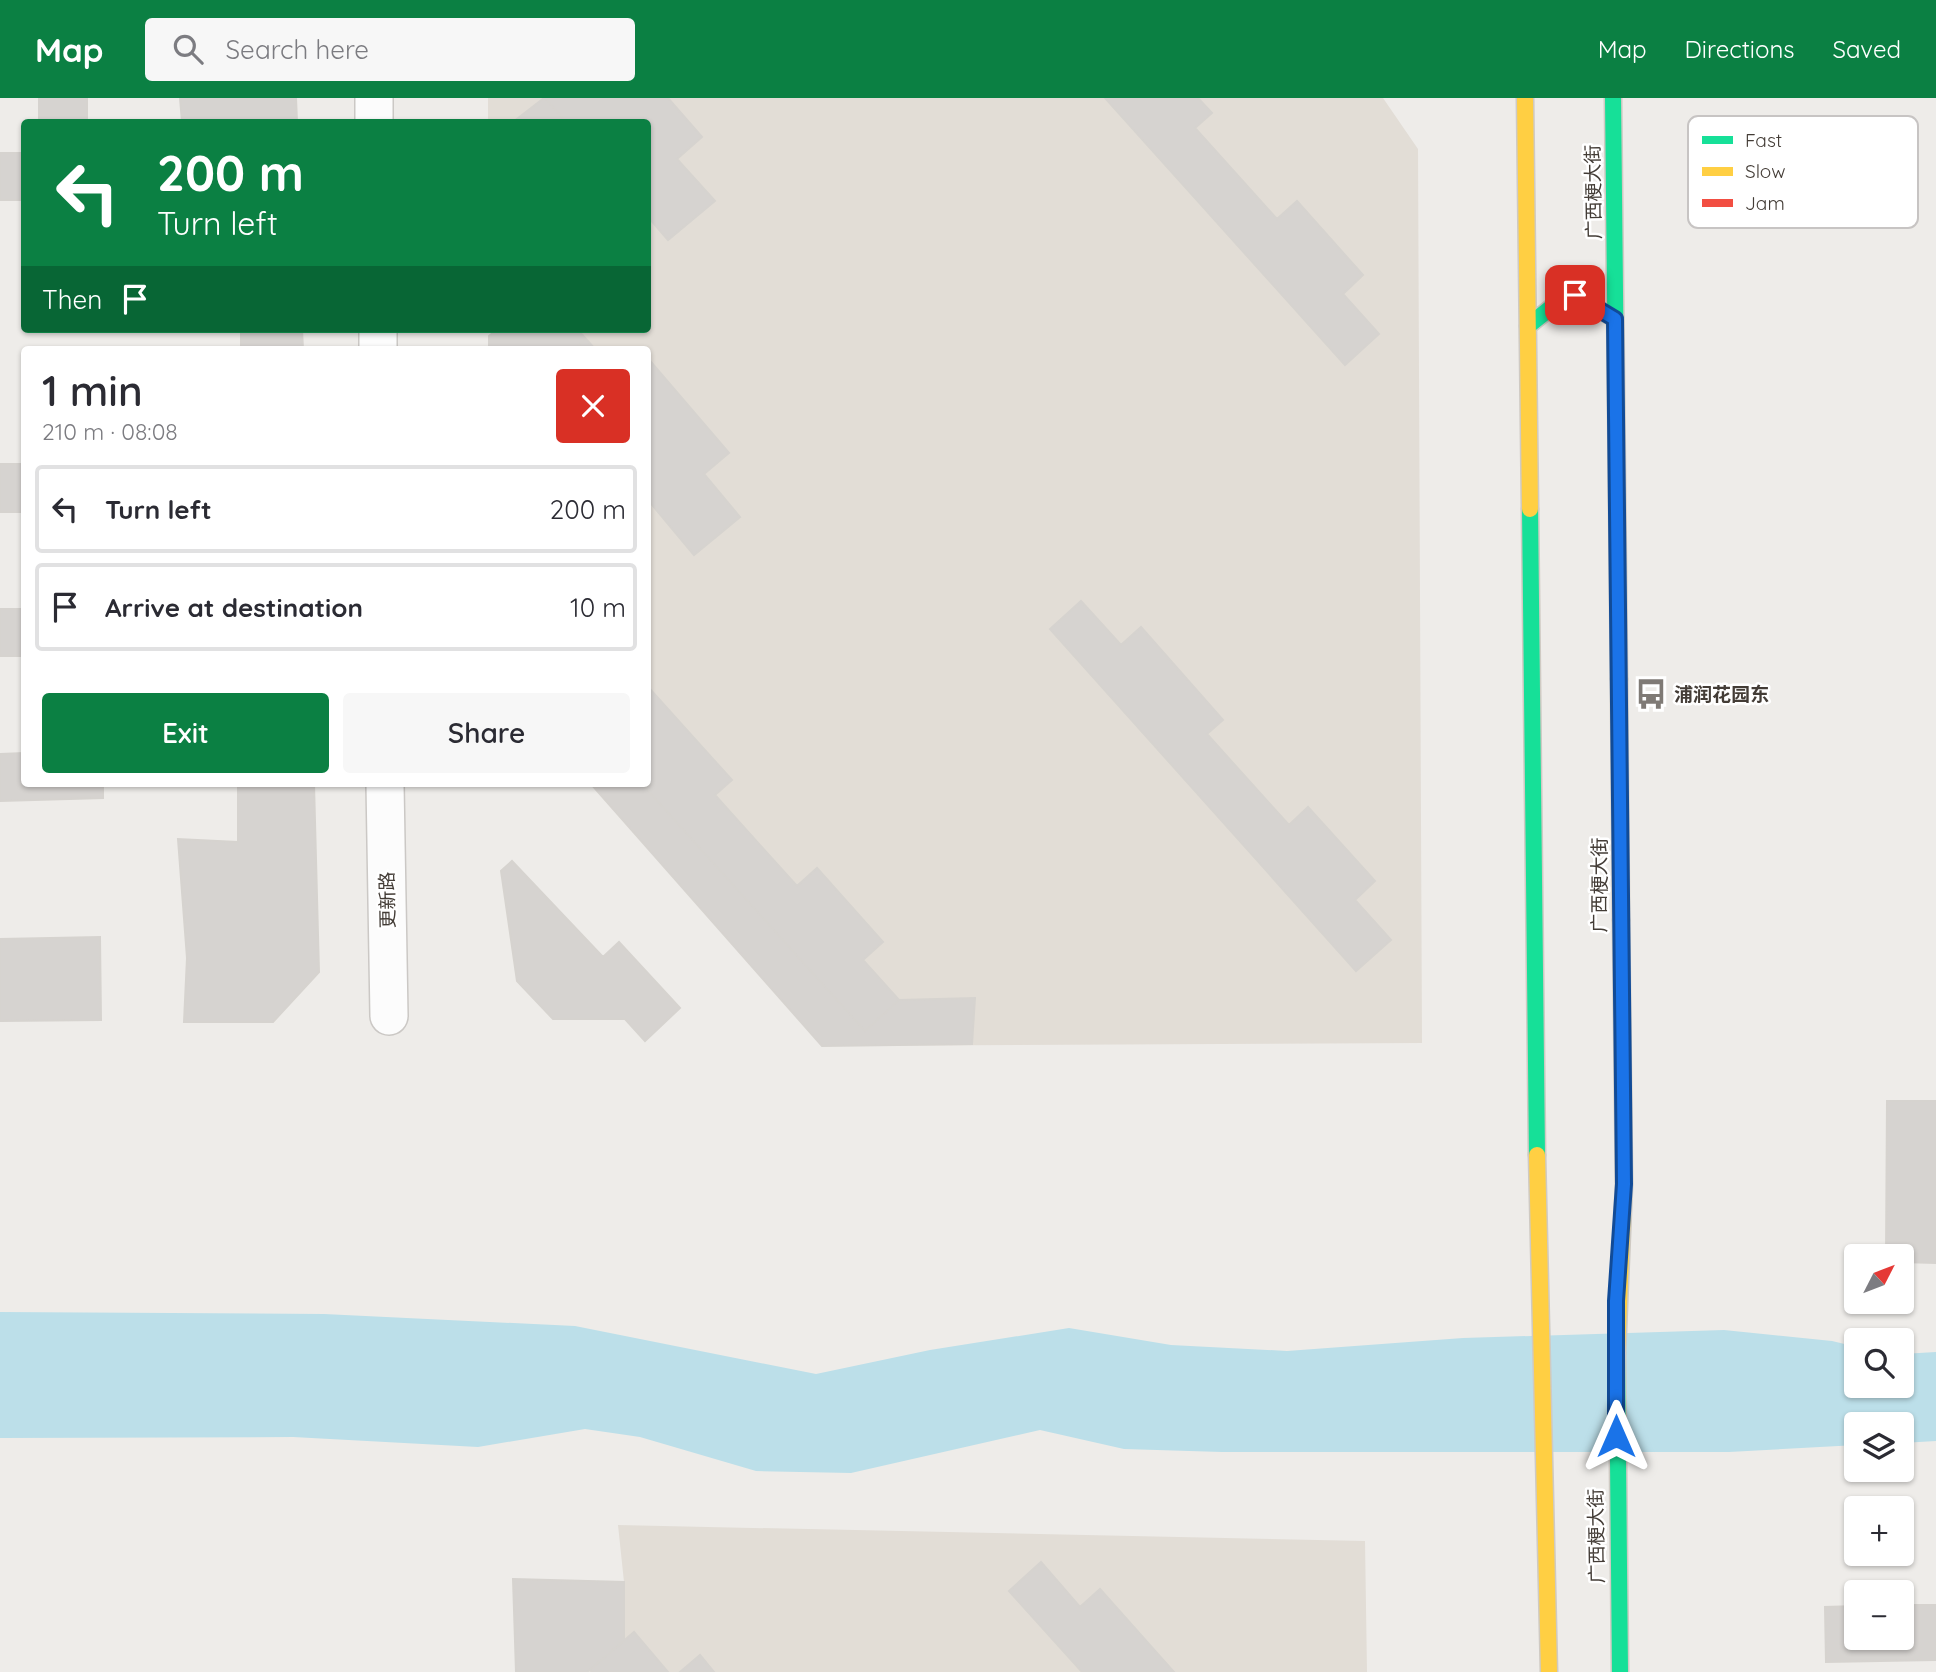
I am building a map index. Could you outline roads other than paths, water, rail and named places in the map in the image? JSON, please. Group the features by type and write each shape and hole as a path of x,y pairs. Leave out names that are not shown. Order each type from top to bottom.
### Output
{"main road":[{"path":"1525,98 1539,1296 1547,1514 1549,1672"},
{"name":"广西梗大街","path":"1613,98 1624,1184 1616,1301 1616,1517 1620,1672"},
{"path":"1528,326 1553,306 1575,295 1615,319"}],"street":[{"path":"374,98 374,119"},
{"name":"更新路","path":"385,787 389,1016"}],"water":[{"path":"0,1312 324,1314 575,1326 816,1374 930,1350 1069,1328 1171,1345 1287,1351 1463,1338 1724,1330 1844,1344 1844,1398 1914,1398 1914,1353 1936,1352 1936,1441 1914,1442 1914,1412 1844,1412 1844,1446 1729,1452 1222,1452 1124,1449 1040,1430 851,1473 756,1471 640,1437 585,1429 478,1447 293,1437 0,1438"}],"place":[{"name":"浦润花园东","path":"1651,694"}]}
